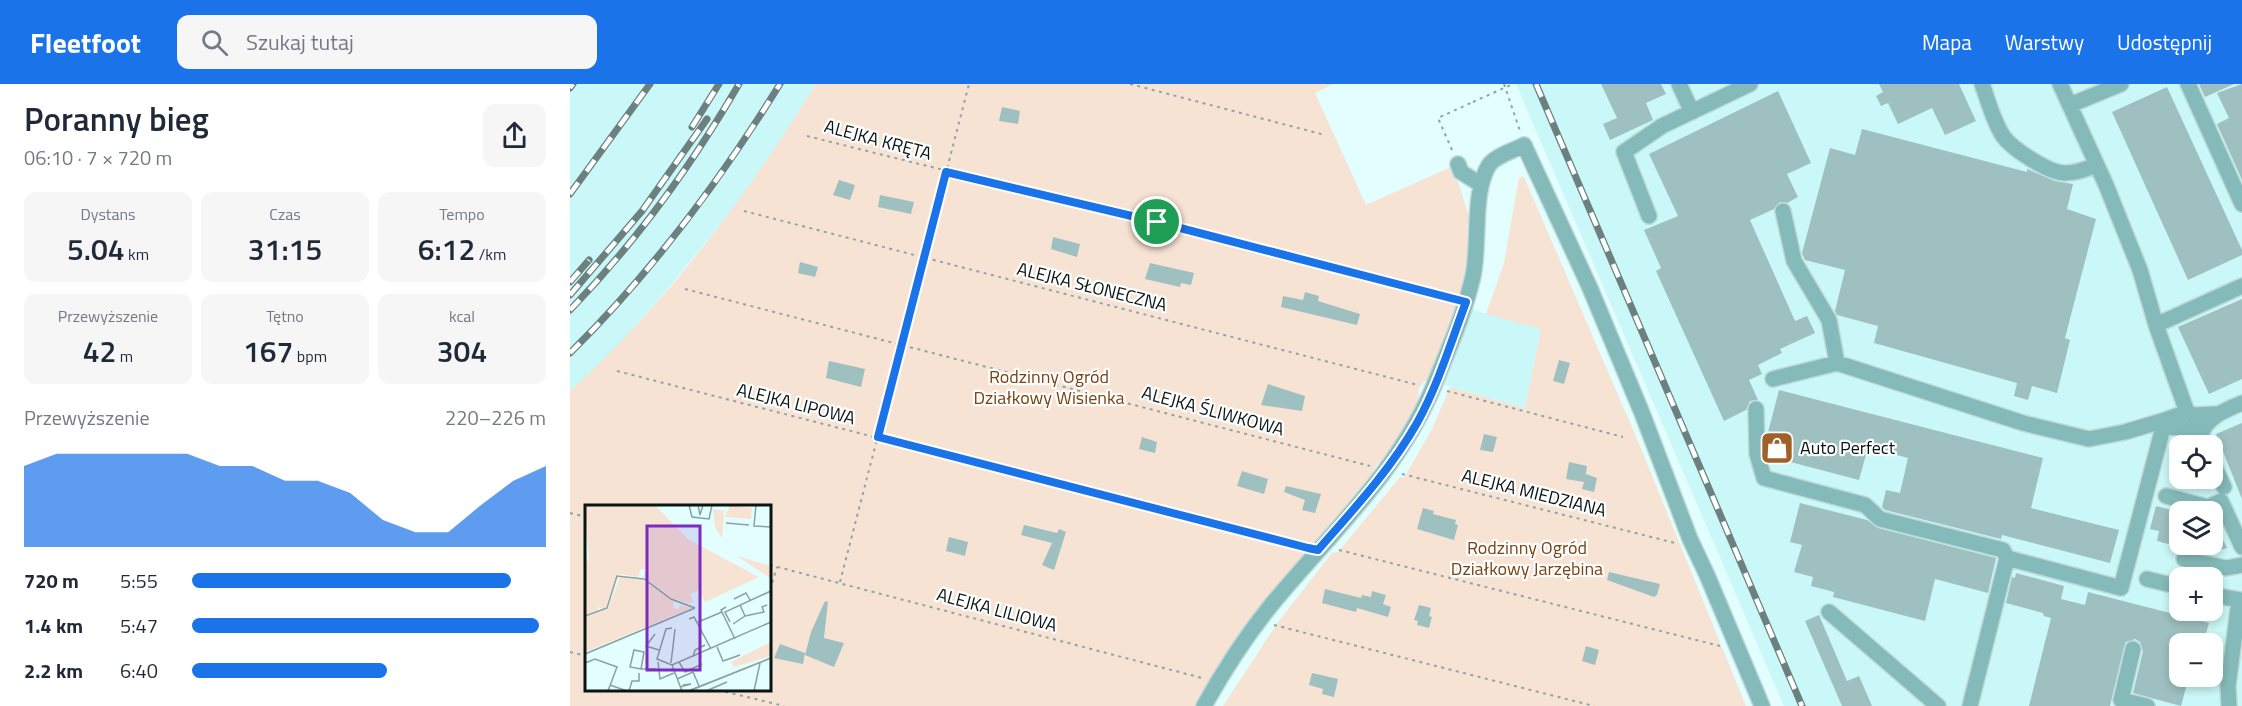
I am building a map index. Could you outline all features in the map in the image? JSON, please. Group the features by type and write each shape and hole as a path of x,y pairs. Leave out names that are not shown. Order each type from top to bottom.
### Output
{"street":[{"path":"1679,84 1692,112"},
{"path":"1649,216 1624,152 1662,126 1750,84"},
{"path":"1982,84 2002,135 2011,145 2048,169 2063,173 2078,172 2097,165"},
{"path":"2060,84 2097,165 2140,270 2156,325 2190,413"},
{"path":"2070,105 2121,84"},
{"path":"2188,84 2242,204"},
{"path":"1204,706 1217,682 1259,621 1384,471 1419,421 1466,302 1473,274 1480,184 1490,162 1524,145 1590,288 1642,413 1694,548 1762,706"},
{"path":"1458,164 1461,172 1480,184"},
{"path":"1782,211 1794,261 1829,320 1837,363"},
{"path":"2156,325 2242,286"},
{"path":"1773,379 1837,363 2023,423 2089,439 2163,423 2190,413 2216,414 2242,403"},
{"path":"1756,409 1757,454 1764,478 1865,505 1880,519 2003,550 2007,558 1970,706"},
{"path":"2201,435 2216,414"},
{"path":"2163,423 2204,429"},
{"path":"2007,558 2121,588 2163,423"},
{"path":"2166,496 2208,507 2221,501 2242,547"},
{"path":"2184,559 2226,568 2242,565"},
{"path":"2147,579 2169,584"},
{"path":"2223,597 2241,601 2235,687 2229,706"},
{"path":"1829,612 1938,706"},
{"path":"2133,649 2121,700 2147,706"}],"path":[{"path":"840,582 969,84"},
{"path":"1130,84 1325,135"},
{"path":"1504,84 1524,145"},
{"path":"1458,164 1438,118 1513,84"},
{"name":"ALEJKA KRĘTA","path":"807,136 1157,222 1466,302"},
{"name":"ALEJKA SŁONECZNA","path":"744,212 1623,437"},
{"name":"ALEJKA ŚLIWKOWA","path":"685,290 1384,471"},
{"name":"ALEJKA LIPOWA","path":"617,371 1320,548 1714,644"},
{"name":"ALEJKA MIEDZIANA","path":"1384,471 1676,543"},
{"path":"570,513 585,517"},
{"name":"ALEJKA LILIOWA","path":"771,565 1217,682"},
{"path":"771,587 777,567"},
{"path":"1259,621 1594,706"},
{"path":"570,652 585,656"},
{"path":"723,691 784,706"}],"shaded area":[{"path":"570,84 816,84 733,209 611,354 570,391"},
{"path":"1516,84 2242,84 2242,706 1784,706"},
{"path":"1470,309 1541,329 1525,408 1441,384"}],"green space":[{"name":"Rodzinny Ogród Działkowy Wisienka","path":"816,84 1333,84 1315,93 1366,205 1453,166 1471,223 1467,224 1468,244 1462,284 1428,380 1424,381 1418,390 1419,398 1412,416 1383,461 1377,464 1371,475 1314,544 1311,544 1209,680 1197,706 570,706 570,391 640,322 704,246 762,166"},
{"name":"Rodzinny Ogród Działkowy Jarzębina","path":"1519,177 1524,177 1637,439 1746,706 1223,706 1278,622 1332,553 1338,552 1400,477 1404,478 1432,429 1450,387 1525,408 1541,329 1486,314 1504,263"}],"building":[{"path":"1601,84 1661,84 1666,94 1646,103 1653,120 1610,140 1603,124 1617,118"},
{"path":"1879,84 1959,84 1976,121 1945,135 1932,108 1898,124 1888,103 1881,106 1876,96 1883,92"},
{"path":"2199,84 2234,84 2205,97"},
{"path":"2242,84 2242,180 2217,124 2229,118 2217,93"},
{"path":"2167,87 2242,250 2242,255 2188,280 2112,112"},
{"path":"1778,91 1811,163 1787,174 1798,197 1787,203 1780,202 1774,209 1750,220 1795,321 1807,316 1815,333 1780,349 1782,353 1758,365 1762,374 1749,380 1758,400 1750,401 1746,410 1724,421 1656,271 1661,268 1644,230 1678,216 1649,154"},
{"path":"1002,107 1020,111 1018,124 999,121"},
{"path":"1862,129 2027,172 2027,169 2055,181 2073,184 2067,209 2096,219 2065,338 2070,340 2057,393 2032,386 2028,400 2014,396 2017,383 1874,343 1878,326 1837,315 1835,311 1845,270 1805,260 1802,253 1830,148 1855,155"},
{"path":"839,180 855,185 850,200 833,195"},
{"path":"880,195 914,202 911,214 878,207"},
{"path":"1053,237 1080,244 1077,257 1051,249"},
{"path":"800,262 818,267 815,277 798,273"},
{"path":"1150,263 1194,273 1191,285 1181,283 1180,287 1145,279"},
{"path":"1305,292 1319,296 1318,301 1360,314 1357,325 1281,307 1283,296 1303,300"},
{"path":"2242,299 2242,379 2209,394 2178,327"},
{"path":"1559,360 1570,363 1564,384 1553,381"},
{"path":"829,361 865,369 861,387 826,378"},
{"path":"1268,384 1305,396 1302,411 1261,405"},
{"path":"1779,390 2043,458 2031,508 2119,530 2110,563 2002,535 2001,539 1885,510 1882,507 1886,490 1900,493 1908,458 1868,447 1859,480 1768,456 1766,440"},
{"path":"2242,423 2242,499 2223,452 2223,435 2216,434"},
{"path":"1484,434 1497,437 1493,452 1480,450"},
{"path":"1142,437 1157,442 1155,453 1139,449"},
{"path":"1569,462 1587,466 1585,480 1586,474 1597,478 1594,492 1582,489 1584,482 1566,479"},
{"path":"1242,471 1268,479 1264,494 1237,486"},
{"path":"1286,486 1321,494 1315,513 1302,510 1305,500 1284,492"},
{"path":"1800,503 1867,520 1878,528 1996,558 1988,593 1935,579 1925,621 1833,597 1834,592 1811,586 1813,577 1794,572 1802,545 1790,542"},
{"path":"2156,506 2169,509 2169,544 2157,541 2159,531 2150,529"},
{"path":"1423,508 1434,511 1433,514 1456,520 1455,524 1458,525 1454,540 1417,529"},
{"path":"1024,525 1057,533 1059,529 1066,532 1054,570 1042,565 1052,543 1021,535"},
{"path":"949,537 968,542 965,556 946,551"},
{"path":"1609,572 1660,584 1657,595 1654,597 1607,580"},
{"path":"2016,573 2064,586 2061,599 2085,605 2088,592 2169,613 2169,621 2209,623 2206,633 2169,633 2169,687 2186,687 2181,706 2133,693 2143,651 2140,642 2135,639 2126,642 2124,647 2110,706 2029,706 2051,618 2044,616 2043,613 2006,603 2012,577 2015,578"},
{"path":"1325,589 1361,598 1362,595 1371,597 1372,591 1386,595 1383,604 1391,607 1388,617 1357,608 1356,612 1322,603"},
{"path":"825,601 828,602 824,638 844,643 834,667 805,655 811,632"},
{"path":"1419,605 1431,608 1429,616 1432,617 1429,628 1417,625 1418,621 1414,620"},
{"path":"1819,615 1847,681 1859,676 1872,706 1842,706 1805,621"},
{"path":"780,644 805,653 803,664 774,658"},
{"path":"1586,646 1599,650 1595,665 1582,661"},
{"path":"1312,673 1338,679 1334,697 1322,694 1323,689 1309,685"}],"railway":[{"path":"570,88 573,84"},
{"path":"570,194 650,84"},
{"path":"692,127 719,84"},
{"path":"570,310 618,257 662,202 702,144 739,84"},
{"path":"570,353 629,291 683,225 709,191 780,84"},
{"path":"1536,84 1802,706"},
{"path":"570,295 642,211 707,119"},
{"path":"570,282 589,260"}],"place":[{"name":"Auto Perfect","path":"1777,448"}],"route":[{"path":"946,172 1157,222 1466,302 1419,421 1384,471 1318,550 878,437 946,172"}]}
